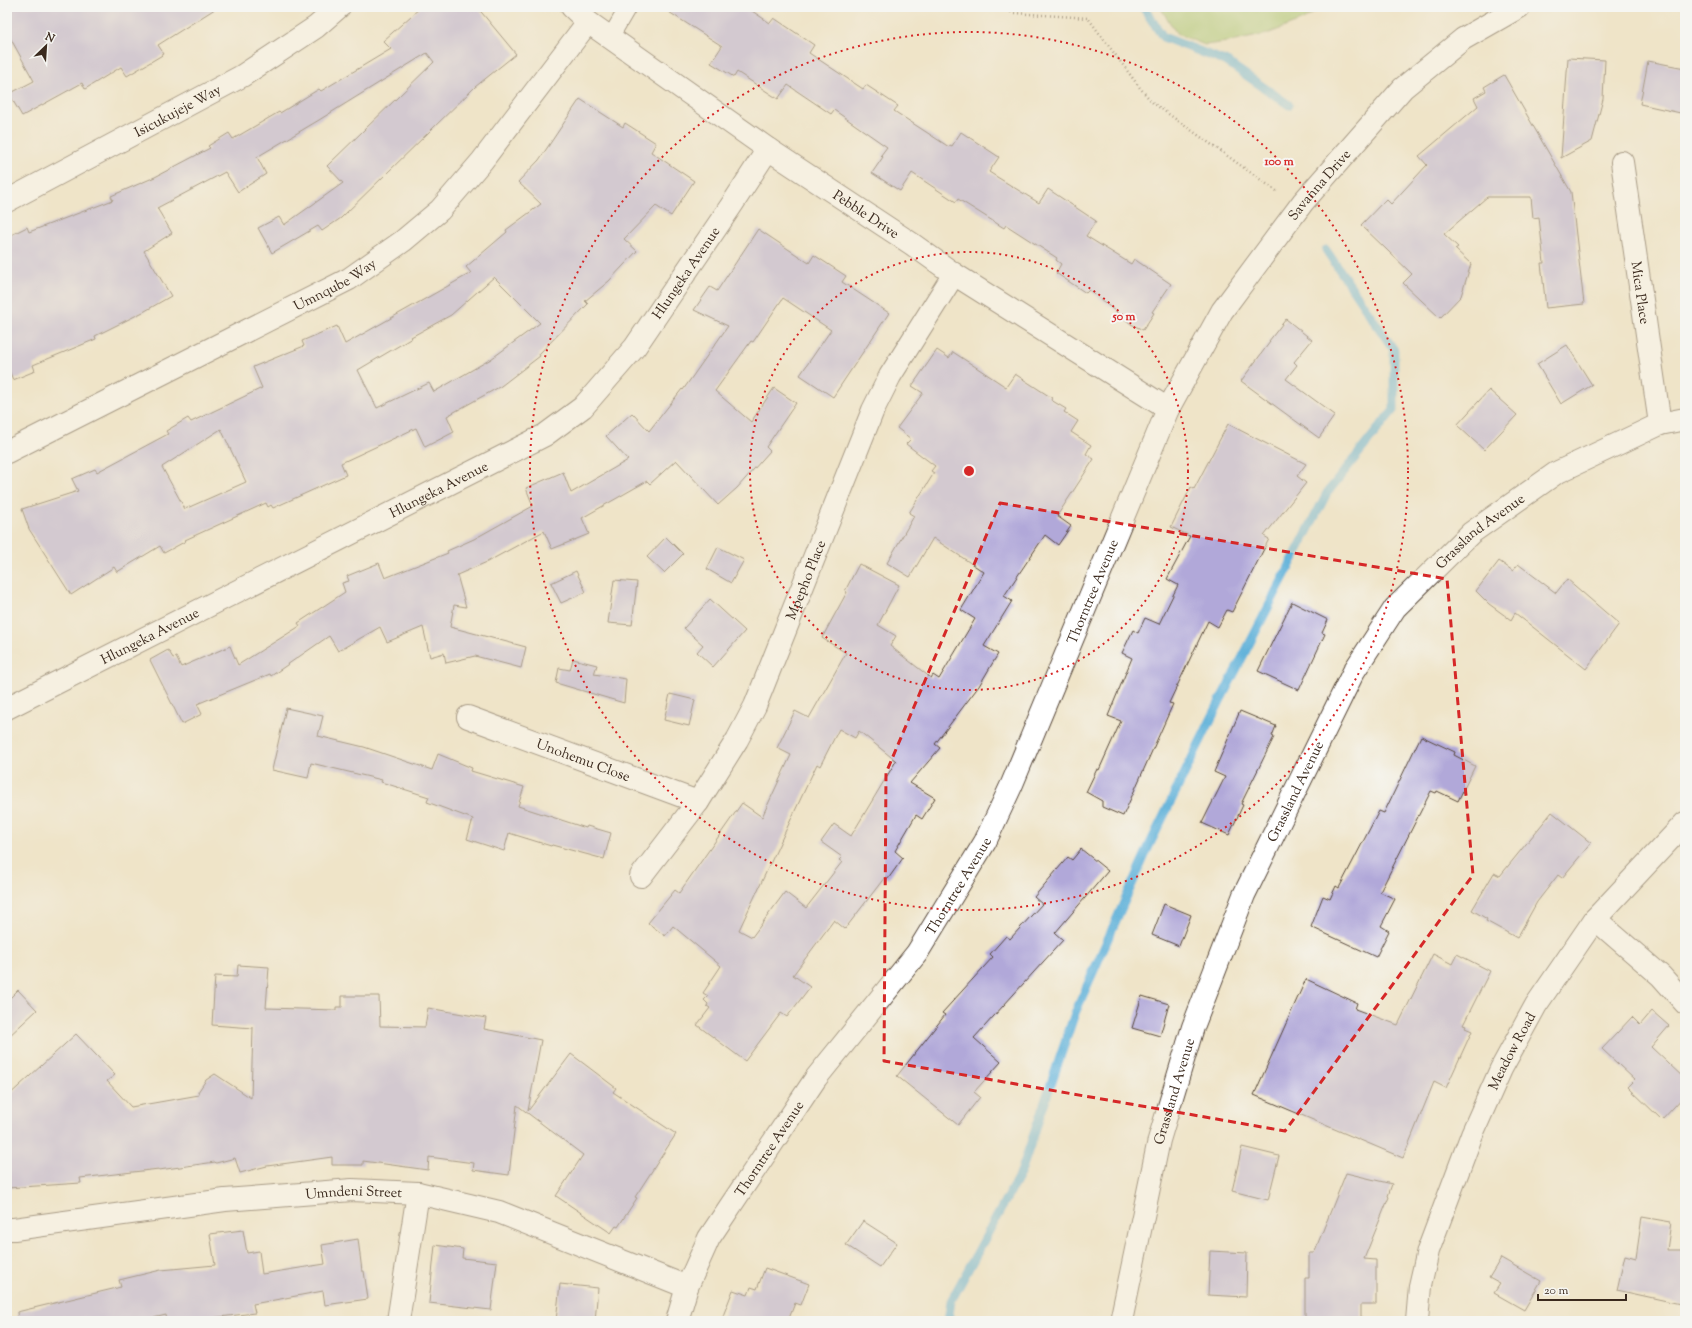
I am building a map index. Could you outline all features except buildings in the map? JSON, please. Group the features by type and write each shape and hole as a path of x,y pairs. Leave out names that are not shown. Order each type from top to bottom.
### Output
{"street":[{"name":"Isicukujeje Way","path":"7,201 242,76 316,26 339,7"},
{"name":"Pebble Drive","path":"572,7 588,22 610,38 768,149 912,244 954,274 1168,409"},
{"name":"Savanna Drive","path":"1168,409 1222,311 1299,207 1403,88 1463,39 1520,7"},
{"name":"Umnqube Way","path":"7,452 349,279 403,241 440,210 482,161 588,22"},
{"name":"Hlungeka Avenue","path":"7,708 545,434 583,407 635,347 768,149"},
{"name":"Mica Place","path":"1622,162 1660,424"},
{"name":"Mpepho Place","path":"641,876 698,802 737,740 755,706 873,410 890,376 954,274"},
{"name":"Thorntree Avenue","path":"677,1321 687,1287 709,1238 816,1078 917,953 985,842 1012,784 1168,409"},
{"name":"Grassland Avenue","path":"1121,1321 1159,1140 1193,1028 1244,895 1354,671 1395,608 1471,534 1556,473 1660,424 1685,419"},
{"name":"Unohemu Close","path":"468,717 698,802"},
{"name":"Meadow Road","path":"1417,1321 1420,1286 1428,1251 1474,1128 1501,1069 1536,1005 1595,919 1685,823"},
{"path":"1595,919 1662,976 1685,1004"},
{"name":"Umndeni Street","path":"7,1229 225,1200 352,1190 418,1193 499,1212 687,1287"},
{"path":"398,1321 418,1193"}],"lane":[{"path":"610,38 628,7"}],"path":[{"path":"995,7 1014,12 1088,18 1140,88 1153,103 1299,207"}],"highlighted area":[{"path":"1000,503 1447,579 1473,875 1285,1131 884,1061 886,773"}],"green space":[{"path":"1160,7 1322,7 1303,20 1267,34 1235,41 1205,45 1177,34"}],"waterway":[{"path":"1143,7 1163,37 1227,62 1289,105"},
{"path":"948,1321 951,1301 1021,1172 1075,1013 1149,846 1220,701 1327,493 1394,409 1394,350 1326,250"}]}
